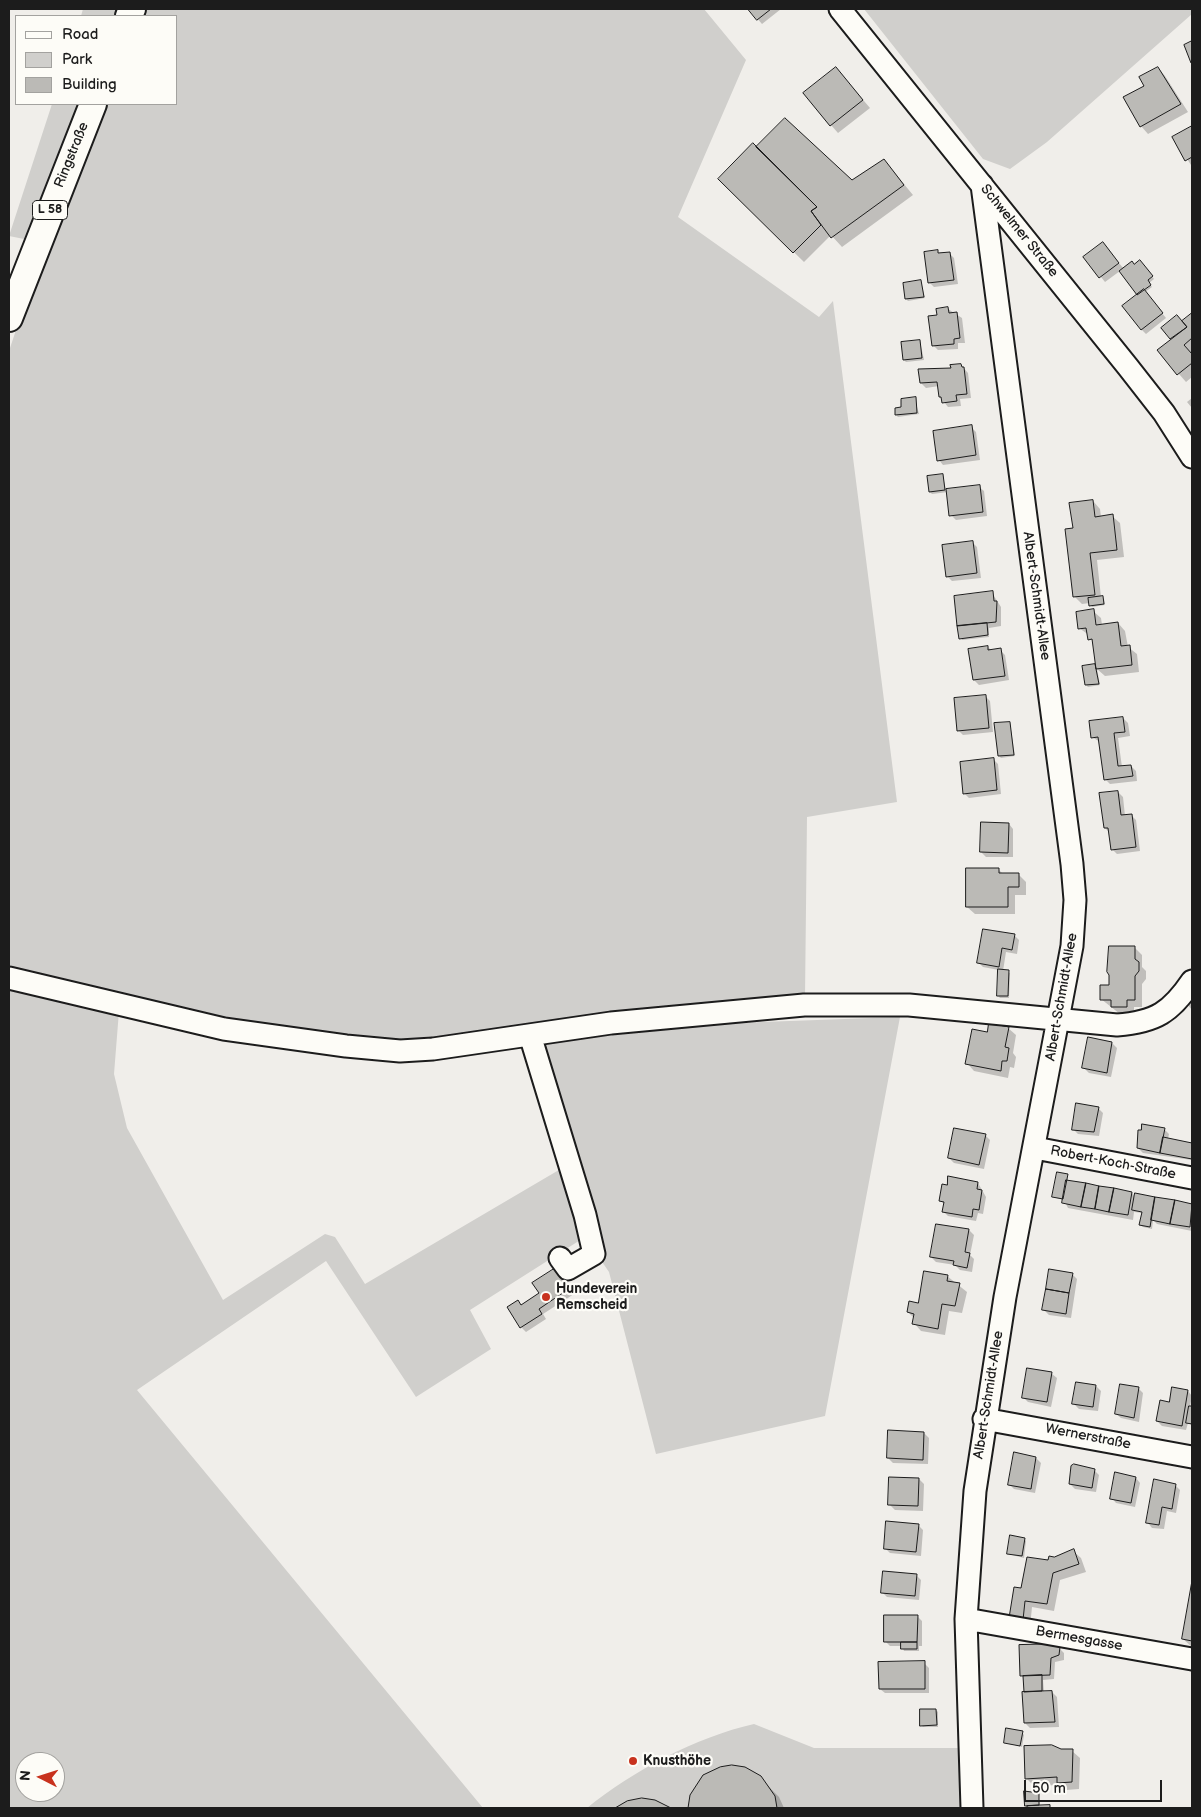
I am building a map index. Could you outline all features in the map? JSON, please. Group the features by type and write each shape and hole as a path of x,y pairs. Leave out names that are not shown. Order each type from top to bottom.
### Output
{"main road":[{"name":"Ringstraße","path":"9,318 93,105"}],"street":[{"name":"Schwelmer Straße","path":"840,9 1128,367 1164,413 1192,457"},
{"name":"Albert-Schmidt-Allee","path":"972,1808 966,1619 975,1491 984,1419 1019,1221 1035,1148 1075,928 1072,864 982,185"},
{"path":"9,978 224,1029 346,1046 400,1051 433,1049 611,1023 804,1005 909,1005 1117,1025 1137,1024 1166,1012 1179,1000 1192,981"},
{"path":"530,1035 585,1215 594,1254 568,1269 560,1258"},
{"name":"Robert-Koch-Straße","path":"1035,1148 1192,1178"},
{"name":"Wernerstraße","path":"984,1419 1192,1457"},
{"name":"Bermesgasse","path":"966,1619 1192,1659"}],"green space":[{"path":"83,9 119,9 116,15 81,15"},
{"path":"143,9 704,9 746,60 678,217 819,317 833,301 897,802 807,817 805,997 432,1044 253,1027 9,973 9,351 38,264 103,105 178,105 178,15 140,15"},
{"path":"864,9 1192,9 1192,14 1047,142 1010,169 983,159"},
{"path":"52,105 80,105 24,239 9,236"},
{"path":"9,983 119,1011 114,1074 127,1128 223,1300 325,1234 335,1237 365,1284 564,1167 527,1050 545,1042 734,1023 900,1017 825,1416 656,1454 609,1272 585,1237 470,1310 491,1349 416,1397 326,1261 137,1390 483,1808 9,1808"},
{"path":"754,1724 814,1748 960,1748 961,1808 587,1808 624,1781 666,1757 710,1737"}],"building":[{"path":"748,9 771,9 757,20"},
{"path":"1192,41 1192,63 1191,63 1184,45"},
{"path":"836,67 863,100 830,126 803,93"},
{"path":"1158,67 1181,104 1140,127 1123,97 1144,86 1139,77"},
{"path":"785,118 852,180 884,159 904,185 831,238 811,211 817,207 756,147"},
{"path":"1192,126 1192,157 1185,161 1172,137"},
{"path":"753,143 817,207 811,211 821,225 793,253 718,179"},
{"path":"1103,242 1119,263 1099,278 1083,257"},
{"path":"938,250 938,253 950,252 954,280 928,283 924,252"},
{"path":"1140,260 1153,276 1148,280 1151,285 1137,295 1119,271 1132,261 1134,264"},
{"path":"921,280 924,297 905,299 903,283"},
{"path":"1144,289 1163,313 1141,330 1122,306"},
{"path":"948,307 949,313 957,312 960,338 954,339 954,344 932,346 928,316 937,315 936,309"},
{"path":"1192,313 1192,338 1184,345 1192,354 1192,363 1177,375 1157,350 1187,327 1182,321"},
{"path":"1177,315 1187,327 1170,339 1161,328"},
{"path":"920,340 922,358 903,360 901,342"},
{"path":"961,364 964,367 967,394 956,395 957,401 942,403 941,397 939,397 937,382 920,383 918,369 951,368 950,365"},
{"path":"916,397 917,413 895,415 895,408 901,407 901,399"},
{"path":"972,425 976,455 937,461 933,431"},
{"path":"943,474 945,490 929,492 927,476"},
{"path":"980,485 983,512 949,516 946,489"},
{"path":"1093,500 1095,517 1113,514 1117,550 1090,553 1095,595 1073,597 1065,529 1073,528 1069,503"},
{"path":"973,541 977,573 946,577 942,545"},
{"path":"993,591 994,601 997,601 996,622 957,626 954,596"},
{"path":"1103,596 1104,604 1089,606 1088,598"},
{"path":"1094,609 1096,625 1118,622 1121,646 1130,645 1132,665 1096,669 1092,639 1088,640 1086,628 1078,629 1076,612"},
{"path":"987,623 988,635 959,639 957,626"},
{"path":"988,646 988,650 1001,648 1005,676 973,680 968,649"},
{"path":"1095,664 1099,684 1085,685 1082,666"},
{"path":"986,695 989,728 957,731 954,698"},
{"path":"1123,717 1125,732 1114,733 1118,766 1131,765 1133,776 1104,780 1098,737 1091,738 1089,721"},
{"path":"1010,722 1014,755 998,756 994,723"},
{"path":"994,758 997,790 963,794 960,762"},
{"path":"1118,791 1121,815 1132,814 1136,847 1111,850 1108,828 1104,828 1099,793"},
{"path":"981,822 1009,823 1008,853 980,852"},
{"path":"966,868 999,868 999,873 1019,873 1019,887 1008,887 1008,907 966,907"},
{"path":"983,929 1015,934 1012,950 1002,948 999,967 977,963"},
{"path":"1109,946 1135,946 1135,959 1139,962 1139,971 1135,976 1135,1000 1127,1000 1127,1007 1111,1007 1111,1000 1100,1000 1100,985 1109,985 1109,975 1107,972"},
{"path":"998,969 1009,970 1008,996 997,996"},
{"path":"989,1023 1009,1027 1005,1047 1009,1048 1007,1061 1002,1061 1001,1071 965,1064 972,1029 987,1032"},
{"path":"1088,1037 1112,1042 1107,1073 1082,1068"},
{"path":"1076,1103 1099,1107 1094,1132 1072,1130"},
{"path":"1142,1124 1165,1128 1160,1153 1137,1148 1138,1130 1141,1130"},
{"path":"954,1128 986,1134 979,1165 948,1158"},
{"path":"1163,1137 1192,1143 1192,1159 1160,1153"},
{"path":"1057,1172 1068,1174 1063,1199 1052,1197"},
{"path":"948,1176 978,1182 977,1189 982,1190 979,1210 973,1209 972,1217 942,1212 944,1202 939,1201 942,1184 947,1185"},
{"path":"1066,1180 1086,1183 1081,1207 1062,1203"},
{"path":"1086,1183 1099,1186 1095,1209 1081,1207"},
{"path":"1099,1186 1114,1188 1109,1212 1095,1209"},
{"path":"1114,1188 1132,1192 1128,1215 1109,1212"},
{"path":"1135,1193 1155,1197 1150,1227 1139,1225 1142,1212 1132,1210"},
{"path":"1155,1197 1175,1200 1170,1224 1151,1220"},
{"path":"1175,1200 1192,1204 1190,1227 1170,1224"},
{"path":"936,1224 969,1229 965,1252 970,1253 967,1268 953,1265 954,1261 930,1257"},
{"name":"Hundeverein Remscheid","path":"557,1267 570,1288 539,1309 542,1314 520,1328 507,1307 518,1300 521,1305 539,1293 532,1283"},
{"path":"1049,1269 1073,1273 1069,1293 1046,1289"},
{"path":"924,1271 948,1275 947,1281 960,1283 955,1306 942,1304 938,1329 912,1324 914,1314 907,1312 909,1301 918,1303"},
{"path":"1046,1289 1069,1293 1066,1314 1042,1310"},
{"path":"1027,1368 1052,1372 1047,1402 1022,1398"},
{"path":"1076,1382 1096,1385 1093,1407 1072,1404"},
{"path":"1120,1384 1139,1387 1134,1418 1115,1414"},
{"path":"1172,1387 1188,1390 1182,1426 1156,1421 1160,1400 1169,1402"},
{"path":"1189,1406 1192,1406 1192,1424 1186,1423"},
{"path":"888,1430 924,1432 923,1460 887,1458"},
{"path":"1014,1452 1036,1457 1031,1489 1008,1485"},
{"path":"1074,1464 1095,1469 1092,1488 1069,1484 1071,1466"},
{"path":"1115,1472 1136,1477 1131,1503 1110,1499"},
{"path":"889,1477 919,1478 918,1506 888,1505"},
{"path":"1154,1479 1176,1484 1172,1509 1162,1507 1159,1525 1146,1523"},
{"path":"886,1521 919,1524 916,1552 884,1549"},
{"path":"1010,1535 1025,1538 1022,1556 1007,1554"},
{"path":"1074,1549 1079,1564 1053,1573 1047,1604 1025,1601 1023,1620 1009,1618 1014,1587 1021,1588 1027,1557 1048,1560 1049,1556 1054,1557"},
{"path":"883,1571 917,1574 915,1596 881,1593"},
{"path":"1192,1581 1192,1641 1182,1639"},
{"path":"884,1615 918,1615 917,1642 884,1642"},
{"path":"901,1642 917,1642 917,1649 901,1649"},
{"path":"1050,1644 1060,1647 1059,1655 1051,1658 1050,1675 1020,1676 1019,1645"},
{"path":"925,1661 925,1689 879,1689 878,1662"},
{"path":"1042,1675 1042,1691 1024,1692 1023,1676"},
{"path":"1052,1691 1055,1722 1024,1723 1022,1692"},
{"path":"920,1709 936,1709 937,1725 920,1726"},
{"path":"1006,1728 1023,1731 1020,1746 1004,1743"},
{"path":"1052,1745 1061,1749 1073,1749 1072,1782 1057,1783 1057,1777 1025,1779 1024,1746"},
{"path":"732,1765 745,1767 761,1776 775,1796 777,1808 688,1808 690,1795 703,1775 720,1767"},
{"path":"1024,1791 1039,1793 1039,1805 1025,1806"},
{"path":"642,1798 655,1800 671,1808 615,1808 627,1801"},
{"path":"1050,1805 1050,1808 1027,1808 1027,1806"}],"place":[{"name":"Hundeverein Remscheid","path":"546,1297"},
{"name":"Knusthöhe","path":"633,1761"}]}
